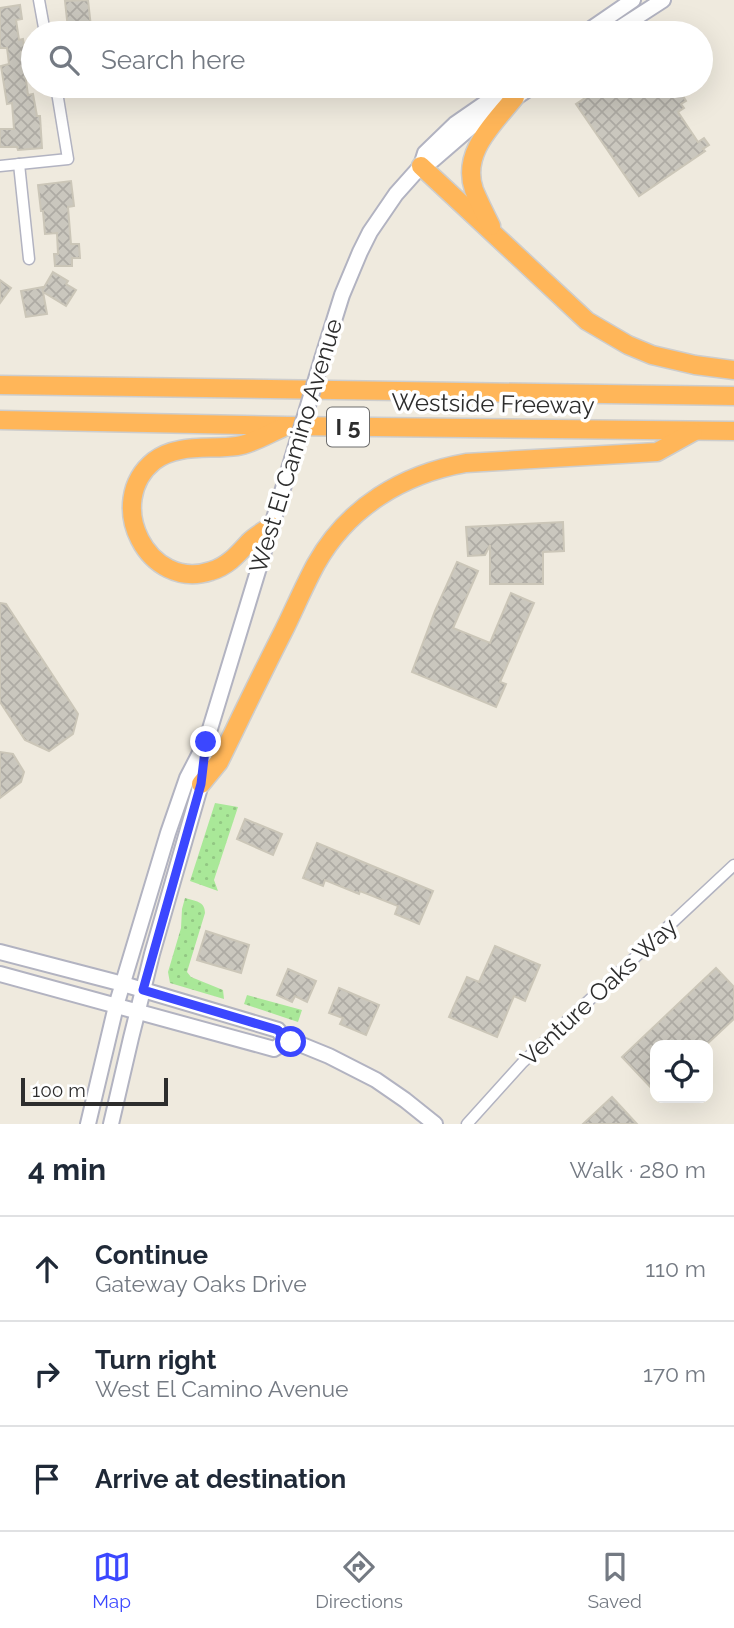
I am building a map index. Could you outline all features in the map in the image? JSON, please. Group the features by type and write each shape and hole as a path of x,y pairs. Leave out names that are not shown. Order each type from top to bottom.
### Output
{"highway":[{"path":"493,232 474,189 471,168 477,144 508,98"},
{"path":"421,166 581,316 602,331 652,355 734,370"},
{"name":"Westside Freeway","path":"0,385 734,396"},
{"name":"Westside Freeway","path":"0,419 287,426 734,431"},
{"path":"271,526 222,567 202,574 177,572 156,561 142,544 136,533 132,502 137,482 144,471 160,457 180,450 240,446 287,426"},
{"path":"201,784 219,762 316,564 340,530 375,498 404,481 445,467 466,463 657,452 696,431"}],"main road":[{"path":"602,21 633,0"},
{"path":"631,21 663,0"},
{"name":"West El Camino Avenue","path":"111,1124 137,1012 201,784 206,742 342,295 365,242 396,194 421,166 433,160 505,98"},
{"name":"West El Camino Avenue","path":"88,1124 116,1006 168,833 187,778 206,742"},
{"path":"0,952 123,984 278,1030 286,1041 329,1056 376,1080 435,1124"},
{"path":"0,974 274,1049 286,1041"}],"street":[{"path":"39,0 43,21"},
{"path":"0,166 68,159 58,98"},
{"path":"19,164 29,260"},
{"name":"Venture Oaks Way","path":"467,1124 523,1062 734,865"}],"green space":[{"path":"215,803 238,807 214,880 218,891 190,881"},
{"path":"185,898 196,901 205,909 187,972 191,977 223,990 224,999 170,983 168,972 181,928"},
{"path":"247,995 302,1010 298,1022 244,1004"}],"building":[{"path":"88,0 90,21 67,21 65,1"},
{"path":"20,5 22,19 16,20 21,40 21,98 34,98 37,116 40,116 42,148 18,150 17,147 0,147 0,129 14,129 12,103 7,104 1,66 9,64 7,48 0,48 0,8"},
{"path":"585,98 684,98 686,101 681,104 684,108 678,112 698,142 704,138 709,145 703,149 705,151 639,196 576,104"},
{"path":"71,181 74,206 68,207 71,244 79,244 80,258 72,258 72,266 55,266 54,254 58,254 57,233 45,234 38,185"},
{"path":"53,272 68,281 66,284 76,290 66,306 43,292 47,314 26,317 21,291 43,289"},
{"path":"0,280 11,288 0,303"},
{"path":"563,522 564,551 543,552 543,584 490,584 490,545 485,555 468,556 466,527"},
{"path":"457,562 478,571 453,628 490,643 511,593 534,603 500,682 506,684 496,707 412,672"},
{"path":"0,603 6,604 78,714 73,734 49,751 25,740 0,702"},
{"path":"0,752 13,754 24,772 21,782 0,798"},
{"path":"245,819 282,834 273,855 237,839"},
{"path":"317,843 433,891 419,924 395,914 398,906 325,880 323,886 303,878"},
{"path":"206,931 249,945 241,973 197,960"},
{"path":"495,946 540,965 525,1001 514,996 497,1037 449,1017 467,977 479,982"},
{"path":"716,968 734,987 734,1019 711,1040 650,1040 650,1087 622,1057"},
{"path":"288,969 316,981 307,1002 295,996 292,1002 277,995"},
{"path":"339,988 379,1005 366,1035 340,1024 343,1018 329,1013"},
{"path":"612,1097 637,1124 583,1124"}],"route":[{"path":"206,742 201,784 143,990 278,1030 286,1041 291,1042"}]}
